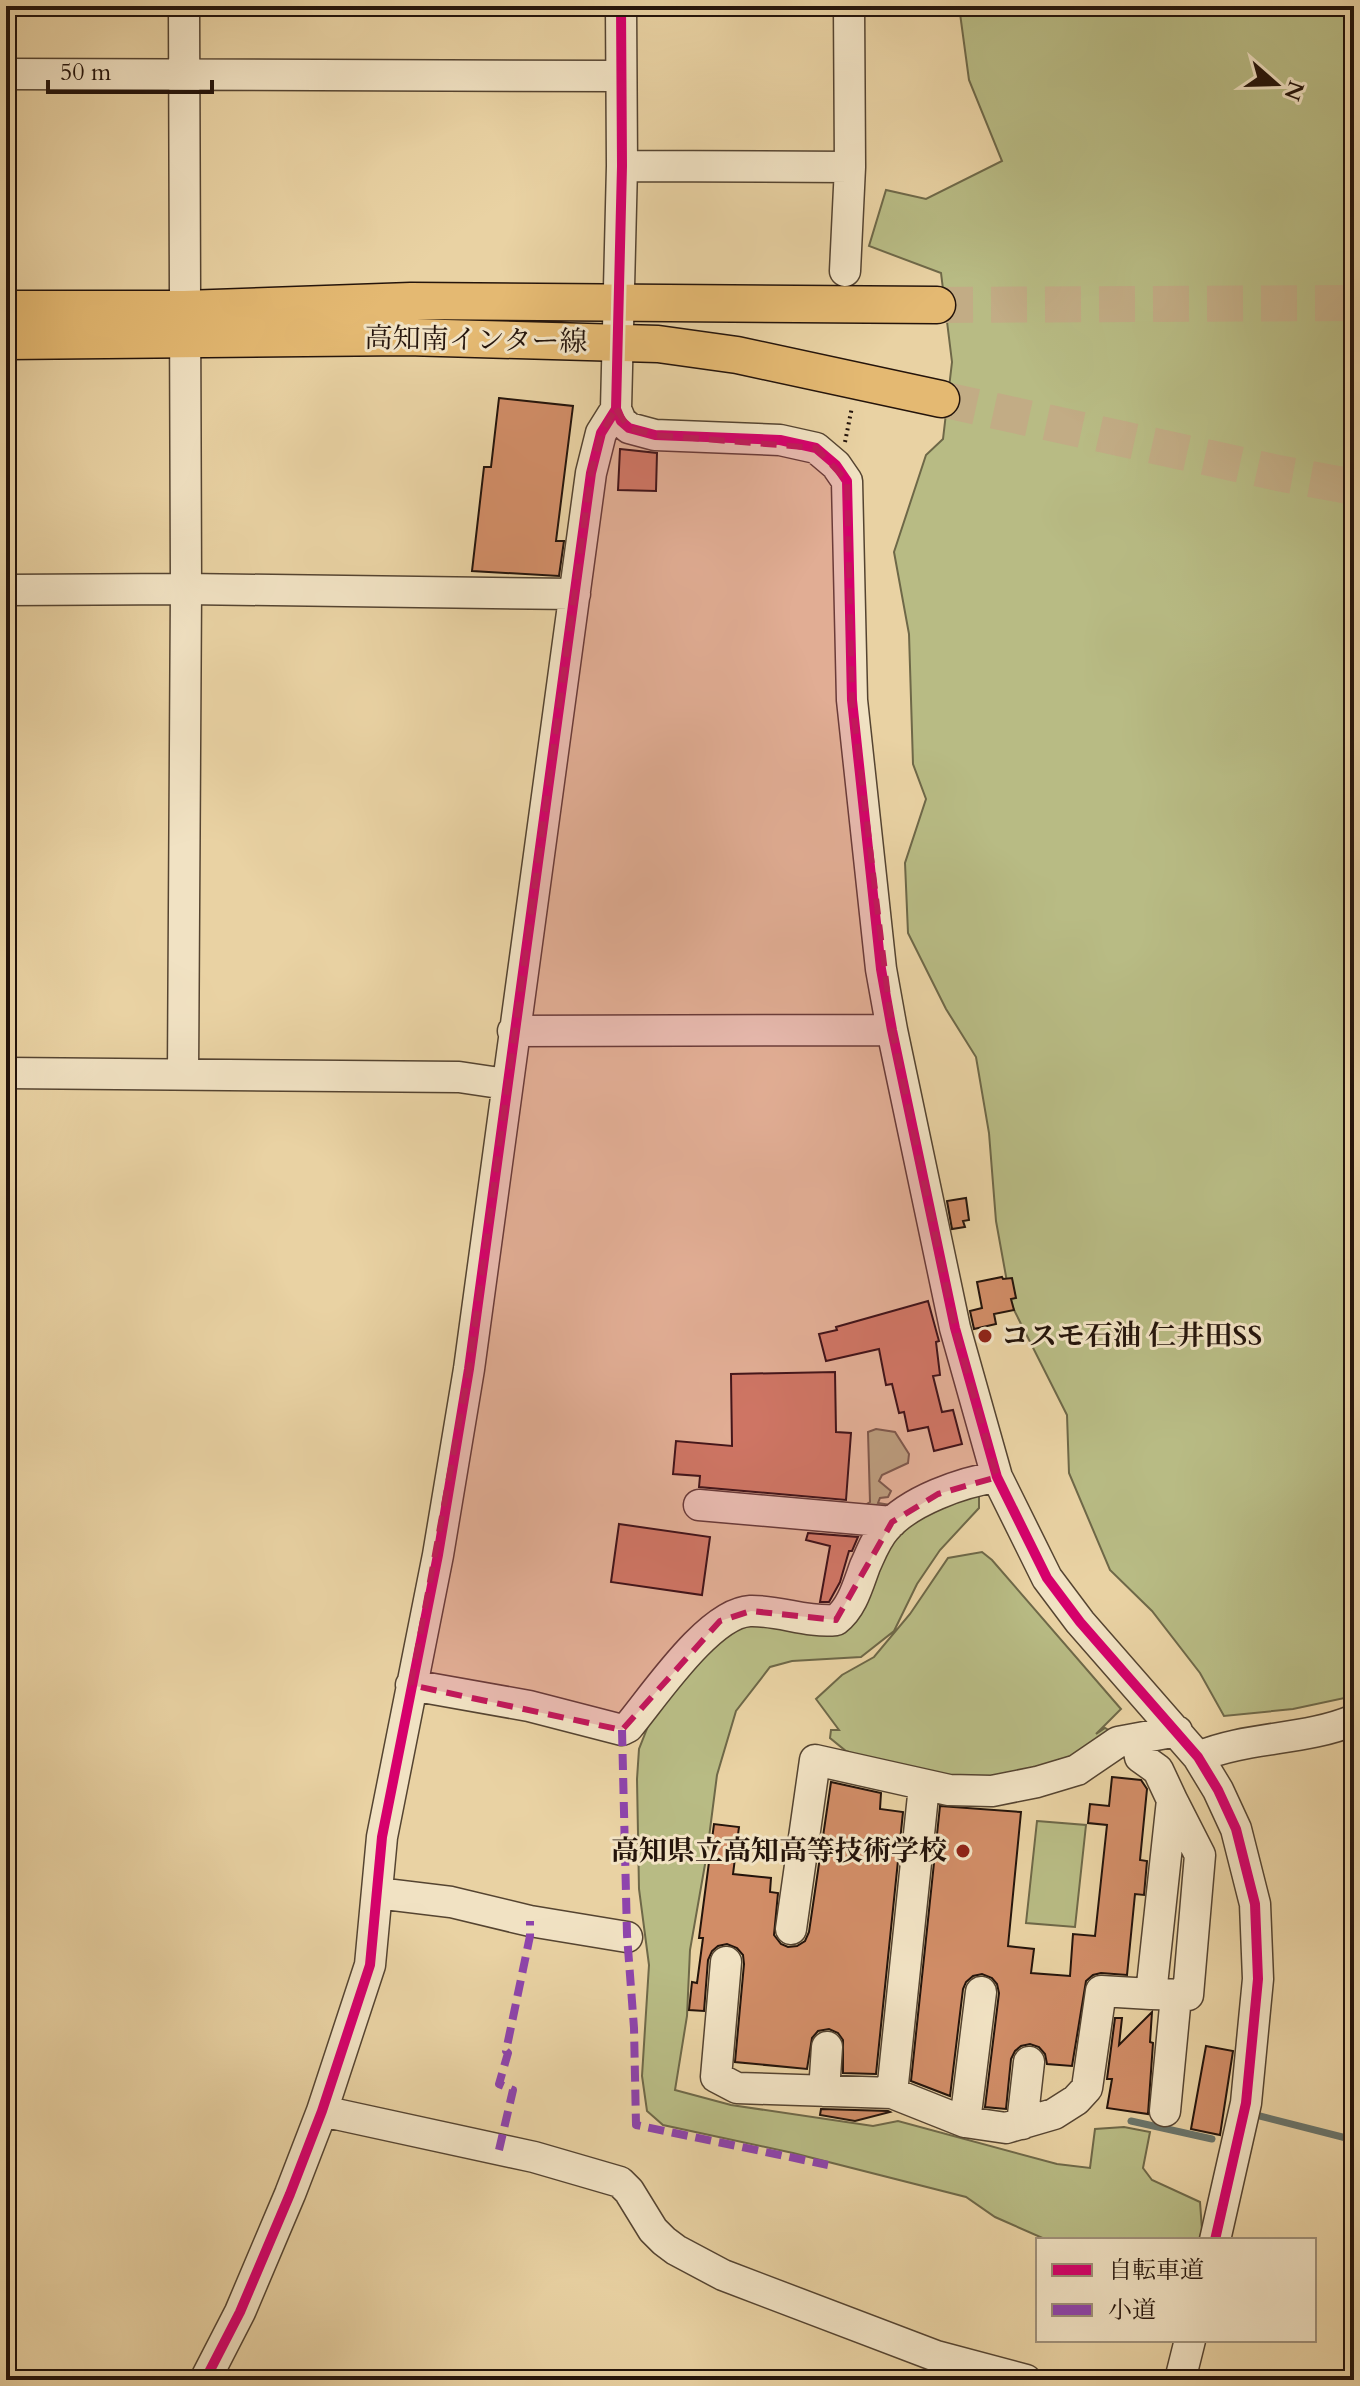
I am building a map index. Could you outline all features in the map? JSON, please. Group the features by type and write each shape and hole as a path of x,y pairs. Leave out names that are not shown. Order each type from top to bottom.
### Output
{"main road":[{"name":"高知南インター線","path":"6,341 411,301 937,305"},
{"name":"高知南インター線","path":"6,309 185,324 407,337 671,346 737,355 941,399"}],"street":[{"path":"183,1074 186,589 184,6"},
{"path":"621,6 622,166 616,409 621,421 629,428 655,435 780,440 816,448 836,465 847,481 852,700 881,969 955,1328 997,1477 1047,1578 1080,1622 1198,1757 1236,1829 1255,1904 1258,1942 1256,2013 1246,2103 1215,2238"},
{"path":"845,271 850,167 849,6"},
{"path":"6,74 620,76"},
{"path":"622,166 850,167"},
{"path":"205,2380 240,2312 322,2111 370,1965 382,1837 438,1555 466,1385 591,473 601,433 616,409"},
{"path":"6,590 575,594"},
{"path":"513,1031 892,1030"},
{"path":"6,1073 459,1077 506,1084"},
{"path":"411,1685 529,1706 622,1730 628,1727 705,1635 727,1617 751,1611 836,1620 843,1615 880,1535 892,1522 938,1494 981,1479 997,1477"},
{"path":"699,1505 892,1522"},
{"path":"1198,1757 1223,1746 1329,1729 1354,1720"},
{"path":"791,1929 815,1760 924,1786 992,1791 1077,1770 1128,1740 1177,1731"},
{"path":"1128,1740 1140,1757 1158,1770 1172,1800 1164,1995 1165,2111"},
{"path":"892,2093 924,1786"},
{"path":"377,1893 451,1902 530,1921 627,1937"},
{"path":"726,1962 716,2077 737,2088 892,2093 965,2122 1006,2128 1054,2114 1087,2088 1101,1991 1164,1995"},
{"path":"965,2122 981,1992"},
{"path":"824,2091 827,2047"},
{"path":"1022,2124 1029,2062"},
{"path":"322,2111 534,2157 620,2182 664,2241 723,2275 936,2356 1026,2380"},
{"path":"1180,2380 1190,2342"}],"path":[{"path":"844,444 854,402"}],"highlighted area":[{"path":"616,409 629,428 655,435 816,448 847,481 852,700 892,1030 955,1328 997,1477 938,1494 892,1522 836,1620 751,1611 720,1621 622,1730 411,1685 469,1369 591,473 601,433"}],"green space":[{"path":"959,6 1354,6 1354,1696 1293,1709 1224,1716 1200,1673 1152,1611 1110,1570 1069,1473 1067,1415 1011,1304 996,1221 989,1133 976,1057 946,1009 908,933 905,863 926,799 913,764 909,634 894,552 926,455 943,439 952,362 941,273 869,246 886,190 926,199 1002,161 969,80"},
{"path":"876,1429 895,1432 909,1454 908,1463 882,1475 879,1481 891,1491 878,1503 891,1505 889,1514 865,1511 870,1502 868,1432"},
{"path":"979,1489 979,1508 940,1550 917,1584 894,1631 861,1657 792,1661 770,1667 736,1711 717,1775 690,1950 687,2016 675,2090 731,2105 873,2126 898,2121 1057,2164 1090,2168 1095,2129 1124,2127 1150,2132 1143,2168 1152,2180 1200,2202 1200,2238 1042,2238 995,2217 966,2197 793,2153 663,2125 647,2111 642,2076 649,1965 639,1889 637,1779 639,1749 656,1706 736,1624 834,1629 910,1516"},
{"path":"982,1552 1121,1709 1096,1734 1105,1728 1110,1731 1103,1746 1014,1779 903,1772 846,1751 830,1738 831,1730 839,1730 816,1699 842,1675 874,1657 910,1614 948,1558"},
{"path":"1037,1821 1086,1825 1075,1927 1026,1923"}],"building":[{"path":"499,398 573,406 556,541 564,541 559,576 472,571 484,467 491,467"},
{"path":"620,449 657,453 656,491 618,490"},
{"path":"966,1198 969,1220 963,1221 965,1227 952,1229 947,1201"},
{"path":"1012,1278 1016,1298 1011,1299 1014,1310 994,1314 996,1324 974,1329 970,1311 982,1308 977,1282"},
{"path":"928,1301 939,1341 936,1342 940,1375 933,1376 942,1412 953,1410 962,1444 934,1451 928,1427 908,1431 904,1412 899,1413 892,1384 886,1385 879,1349 826,1361 819,1334"},
{"path":"835,1372 836,1432 851,1433 846,1500 699,1487 700,1476 673,1474 676,1441 732,1446 731,1374"},
{"path":"619,1524 710,1537 702,1595 611,1582"},
{"path":"808,1533 858,1537 852,1551 849,1551 840,1582 829,1602 820,1602 830,1546 806,1540"},
{"path":"1112,1777 1141,1780 1147,1789 1140,1860 1147,1861 1144,1895 1135,1894 1127,1975 1101,1973 1086,1981 1072,2066 1047,2064 1045,2054 1039,2047 1030,2044 1021,2046 1011,2059 1006,2109 985,2107 999,1993 992,1978 982,1974 973,1976 963,1989 950,2096 911,2081 940,1806 1021,1812 1008,1946 1034,1949 1031,1973 1070,1976 1073,1934 1095,1936 1107,1825 1088,1823 1090,1804 1109,1806"},
{"path":"831,1782 881,1793 880,1809 903,1812 876,2074 843,2073 843,2040 838,2033 829,2029 818,2031 812,2038 807,2069 735,2062 744,1964 743,1955 737,1948 727,1944 712,1951 708,1960 704,2011 689,2010 692,1982 697,1983 703,1938 699,1938 714,1824 739,1827 733,1874 771,1878 770,1892 778,1893 774,1935 781,1944 797,1946 805,1941 809,1932"},
{"path":"1152,2012 1148,2114 1107,2108 1112,2079 1107,2079 1115,2018 1122,2018 1119,2045"},
{"path":"1206,2046 1233,2051 1220,2135 1191,2129"},
{"path":"821,2109 890,2112 855,2121 820,2115"}],"waterway":[{"path":"1256,2115 1354,2140"},
{"path":"1131,2121 1212,2139"}],"tunnel":[{"path":"937,305 1354,303"},
{"path":"941,399 1354,487"}],"marked path":[{"path":"622,1730 636,2125 828,2165"},
{"path":"499,2150 513,2090 499,2084 508,2053 530,1936 530,1921"}],"cycle path":[{"path":"621,6 622,166 616,409 621,421 629,428 655,435 780,440 816,448 836,465 847,481 852,700 881,969 955,1328 997,1477 1047,1578 1080,1622 1198,1757 1236,1829 1255,1904 1258,1979 1246,2103 1215,2238"},
{"path":"205,2380 240,2312 290,2194 322,2111 370,1965 382,1837 438,1555 469,1369 591,473 601,433 616,409"}],"place":[{"name":"コスモ石油 仁井田SS","path":"985,1336"},
{"name":"高知県立高知高等技術学校","path":"963,1851"}]}
